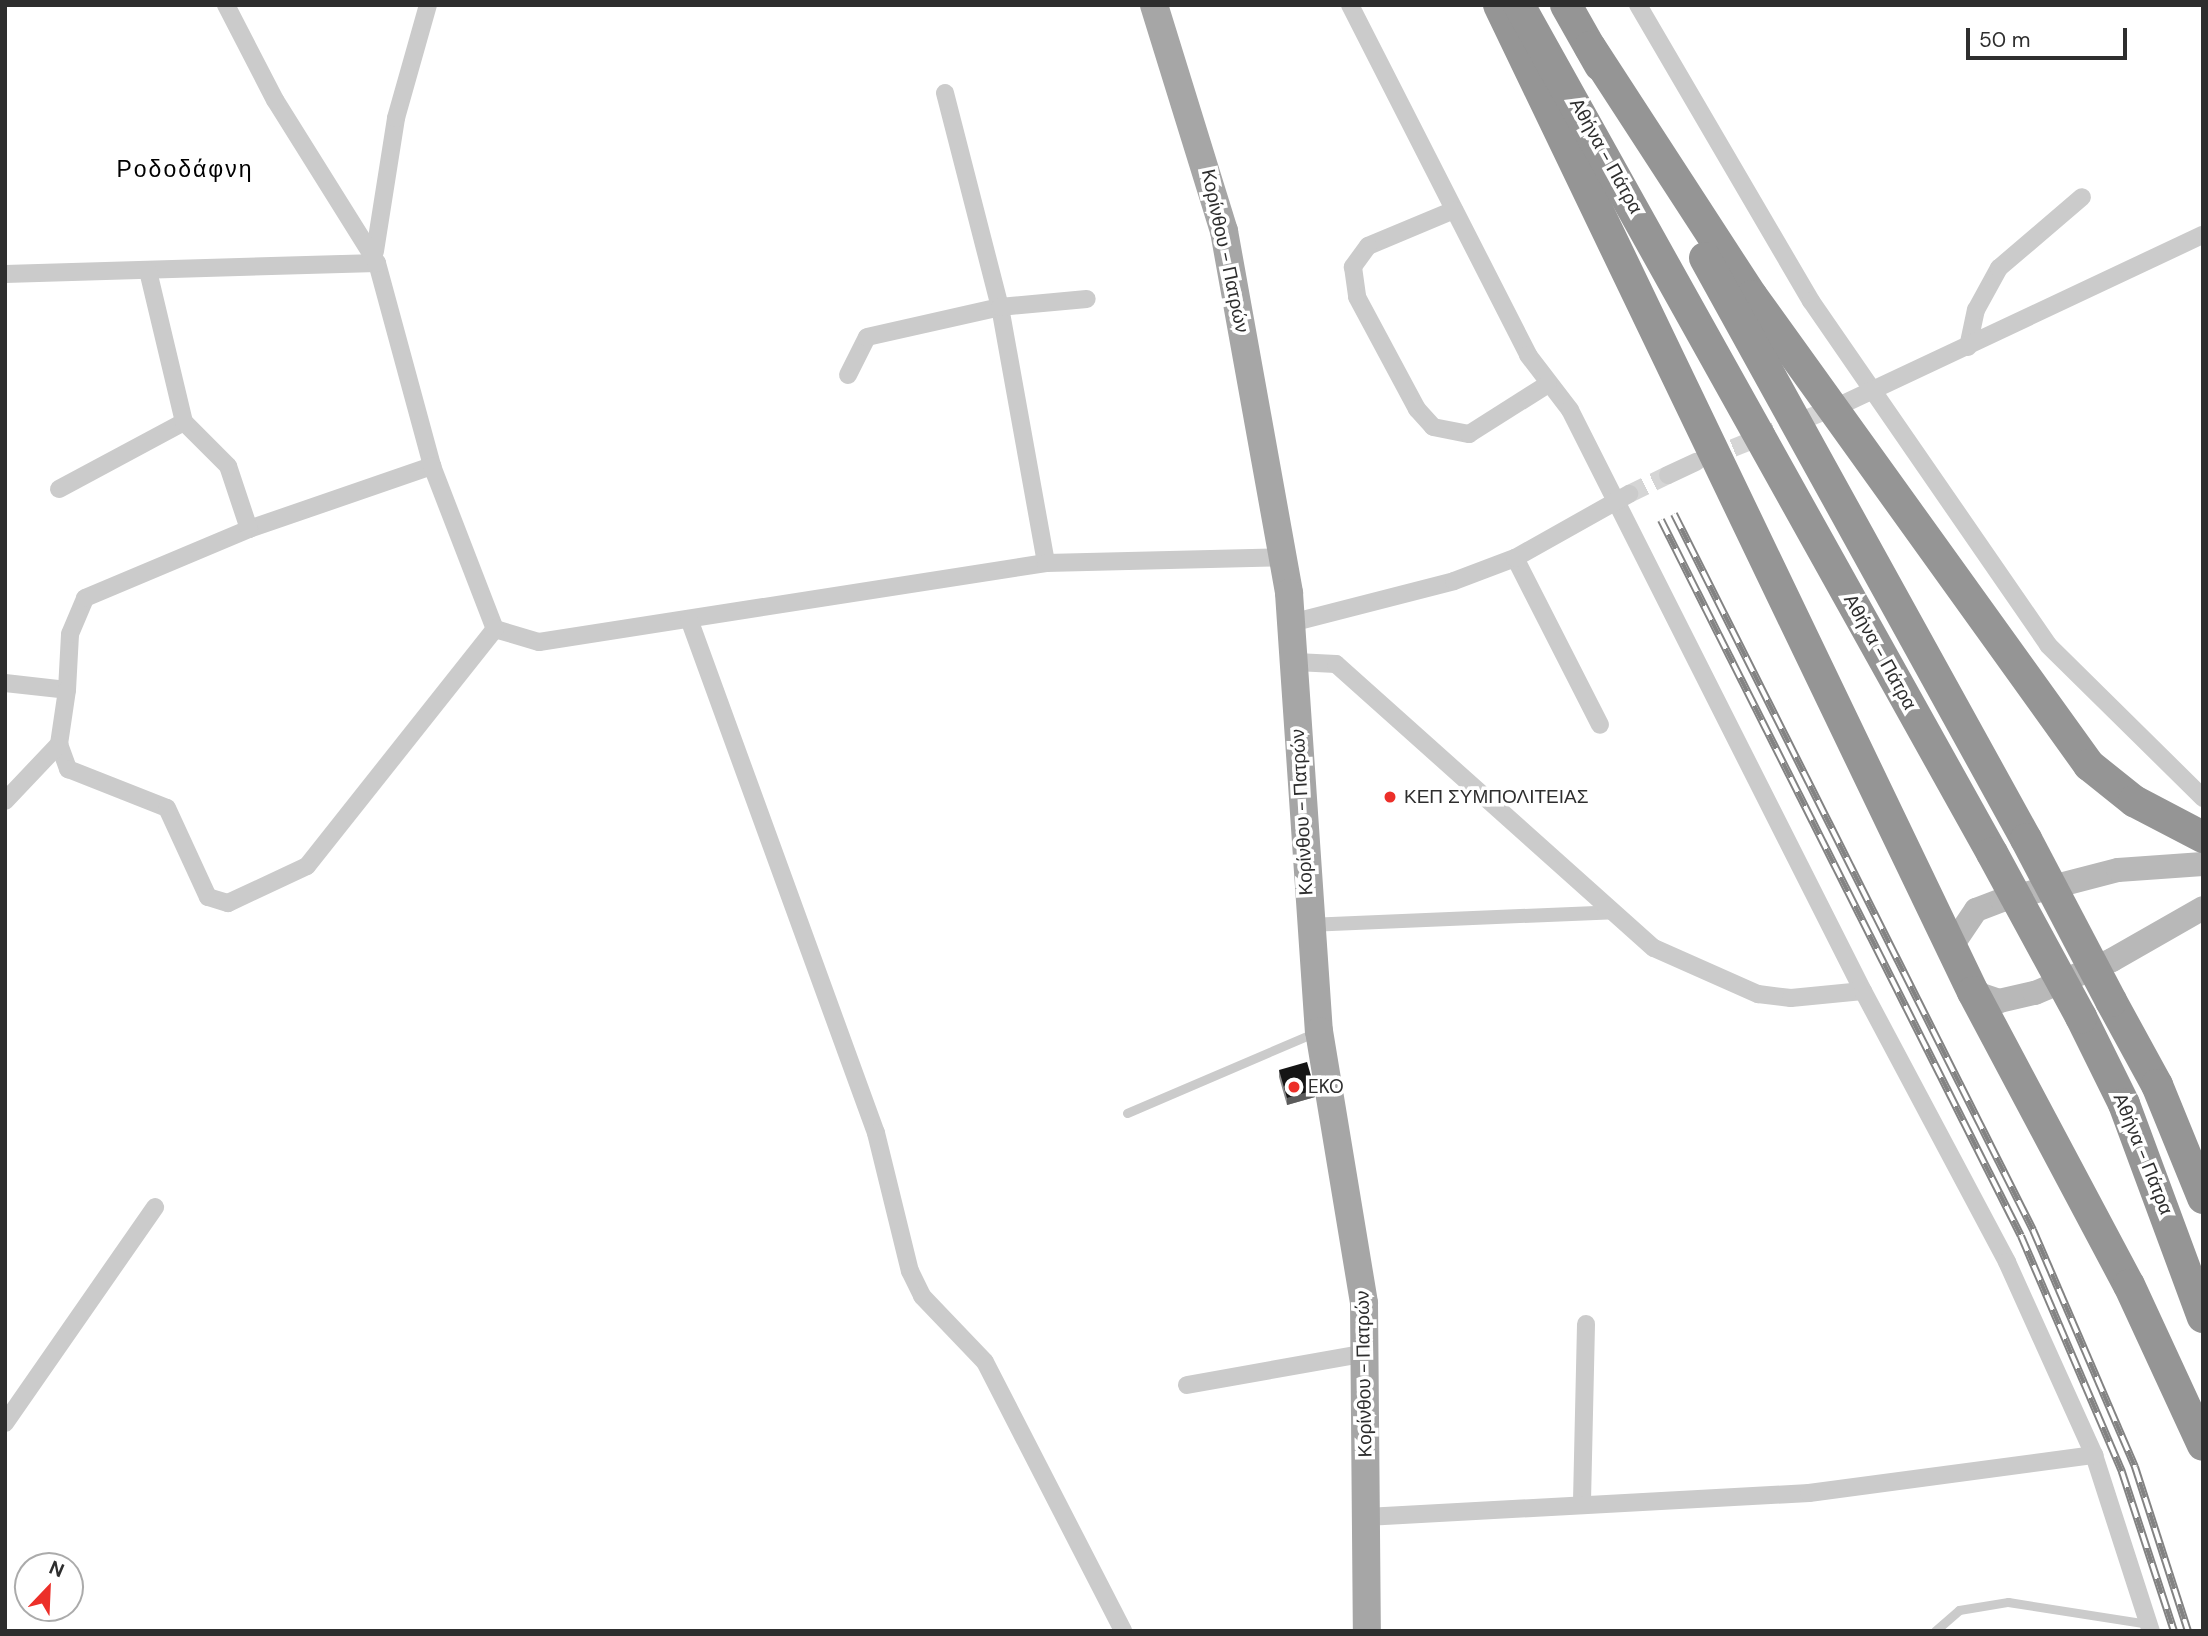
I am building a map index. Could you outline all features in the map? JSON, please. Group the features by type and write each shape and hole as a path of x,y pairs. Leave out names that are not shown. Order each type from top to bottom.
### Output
{"highway":[{"path":"1499,5 1951,947 2129,1284 2203,1445"},
{"name":"Αθήνα - Πάτρα","path":"1519,5 2081,1017 2124,1104 2203,1317"},
{"name":"Αθήνα - Πάτρα","path":"1566,5 2026,839 2157,1085 2203,1198"},
{"path":"1590,47 1752,296 2089,765 2134,801 2203,837"}],"main road":[{"name":"Κορίνθου - Πατρών","path":"1154,5 1224,231 1284,557 1296,662 1308,925 1318,1044 1327,1110 1359,1248 1366,1353 1367,1631"},
{"path":"1951,947 1976,910 2002,900 2118,870 2203,864"},
{"path":"1973,992 1999,1001 2035,993 2112,960 2203,908"}],"street":[{"path":"226,5 275,100 376,257 432,466 495,629"},
{"path":"376,257 396,118 428,5"},
{"path":"1350,5 1454,210 1548,384 1570,410 1622,498 1863,991 2007,1262 2094,1455 2150,1628"},
{"path":"1638,5 1811,301 2048,645 2203,798"},
{"path":"945,93 1000,307 1046,563"},
{"path":"1968,347 1976,310 1998,268 2082,197"},
{"path":"1454,210 1377,240 1353,267 1357,297 1416,409 1433,427 1469,434 1548,384"},
{"path":"1842,405 2203,235"},
{"path":"5,274 148,271 376,257"},
{"path":"148,271 184,422 228,466 249,529"},
{"path":"848,375 867,337 1000,307 1087,299"},
{"path":"59,489 184,422"},
{"path":"1668,475 1696,462"},
{"path":"432,466 249,529 85,598 71,634 67,691 59,744 68,769 78,776 167,808 208,897 229,903 307,866 495,629"},
{"path":"1291,623 1454,581 1515,558 1622,498"},
{"path":"495,629 539,642 1046,563 1284,557"},
{"path":"1515,558 1600,725"},
{"path":"689,619 876,1133 910,1271 922,1296 985,1362 1123,1631"},
{"path":"1296,662 1336,664 1654,948 1758,994 1791,998 1863,991"},
{"path":"5,683 67,691"},
{"path":"5,801 59,744"},
{"path":"1308,925 1614,912"},
{"path":"5,1423 155,1207"},
{"path":"1582,1501 1586,1324"},
{"path":"1187,1385 1366,1353"},
{"path":"1366,1517 1582,1501 1809,1493 2094,1455"}],"lane":[{"path":"1127,1113 1318,1044"},
{"path":"1935,1631 1959,1610 2008,1602 2150,1628"}],"building":[{"path":"1307,1062 1315,1090 1287,1098 1279,1070"}],"tunnel":[{"path":"1708,458 1838,406"},
{"path":"1629,494 1668,475"}],"railway":[{"path":"1674,514 2033,1230 2135,1467 2188,1631"},
{"path":"1661,520 2021,1236 2122,1472 2174,1631"}],"place":[{"name":"ΚΕΠ ΣΥΜΠΟΛΙΤΕΙΑΣ","path":"1390,797"},
{"name":"EKO","path":"1294,1087"}],"district":[{"name":"Ροδοδάφνη","path":"185,169"}]}
